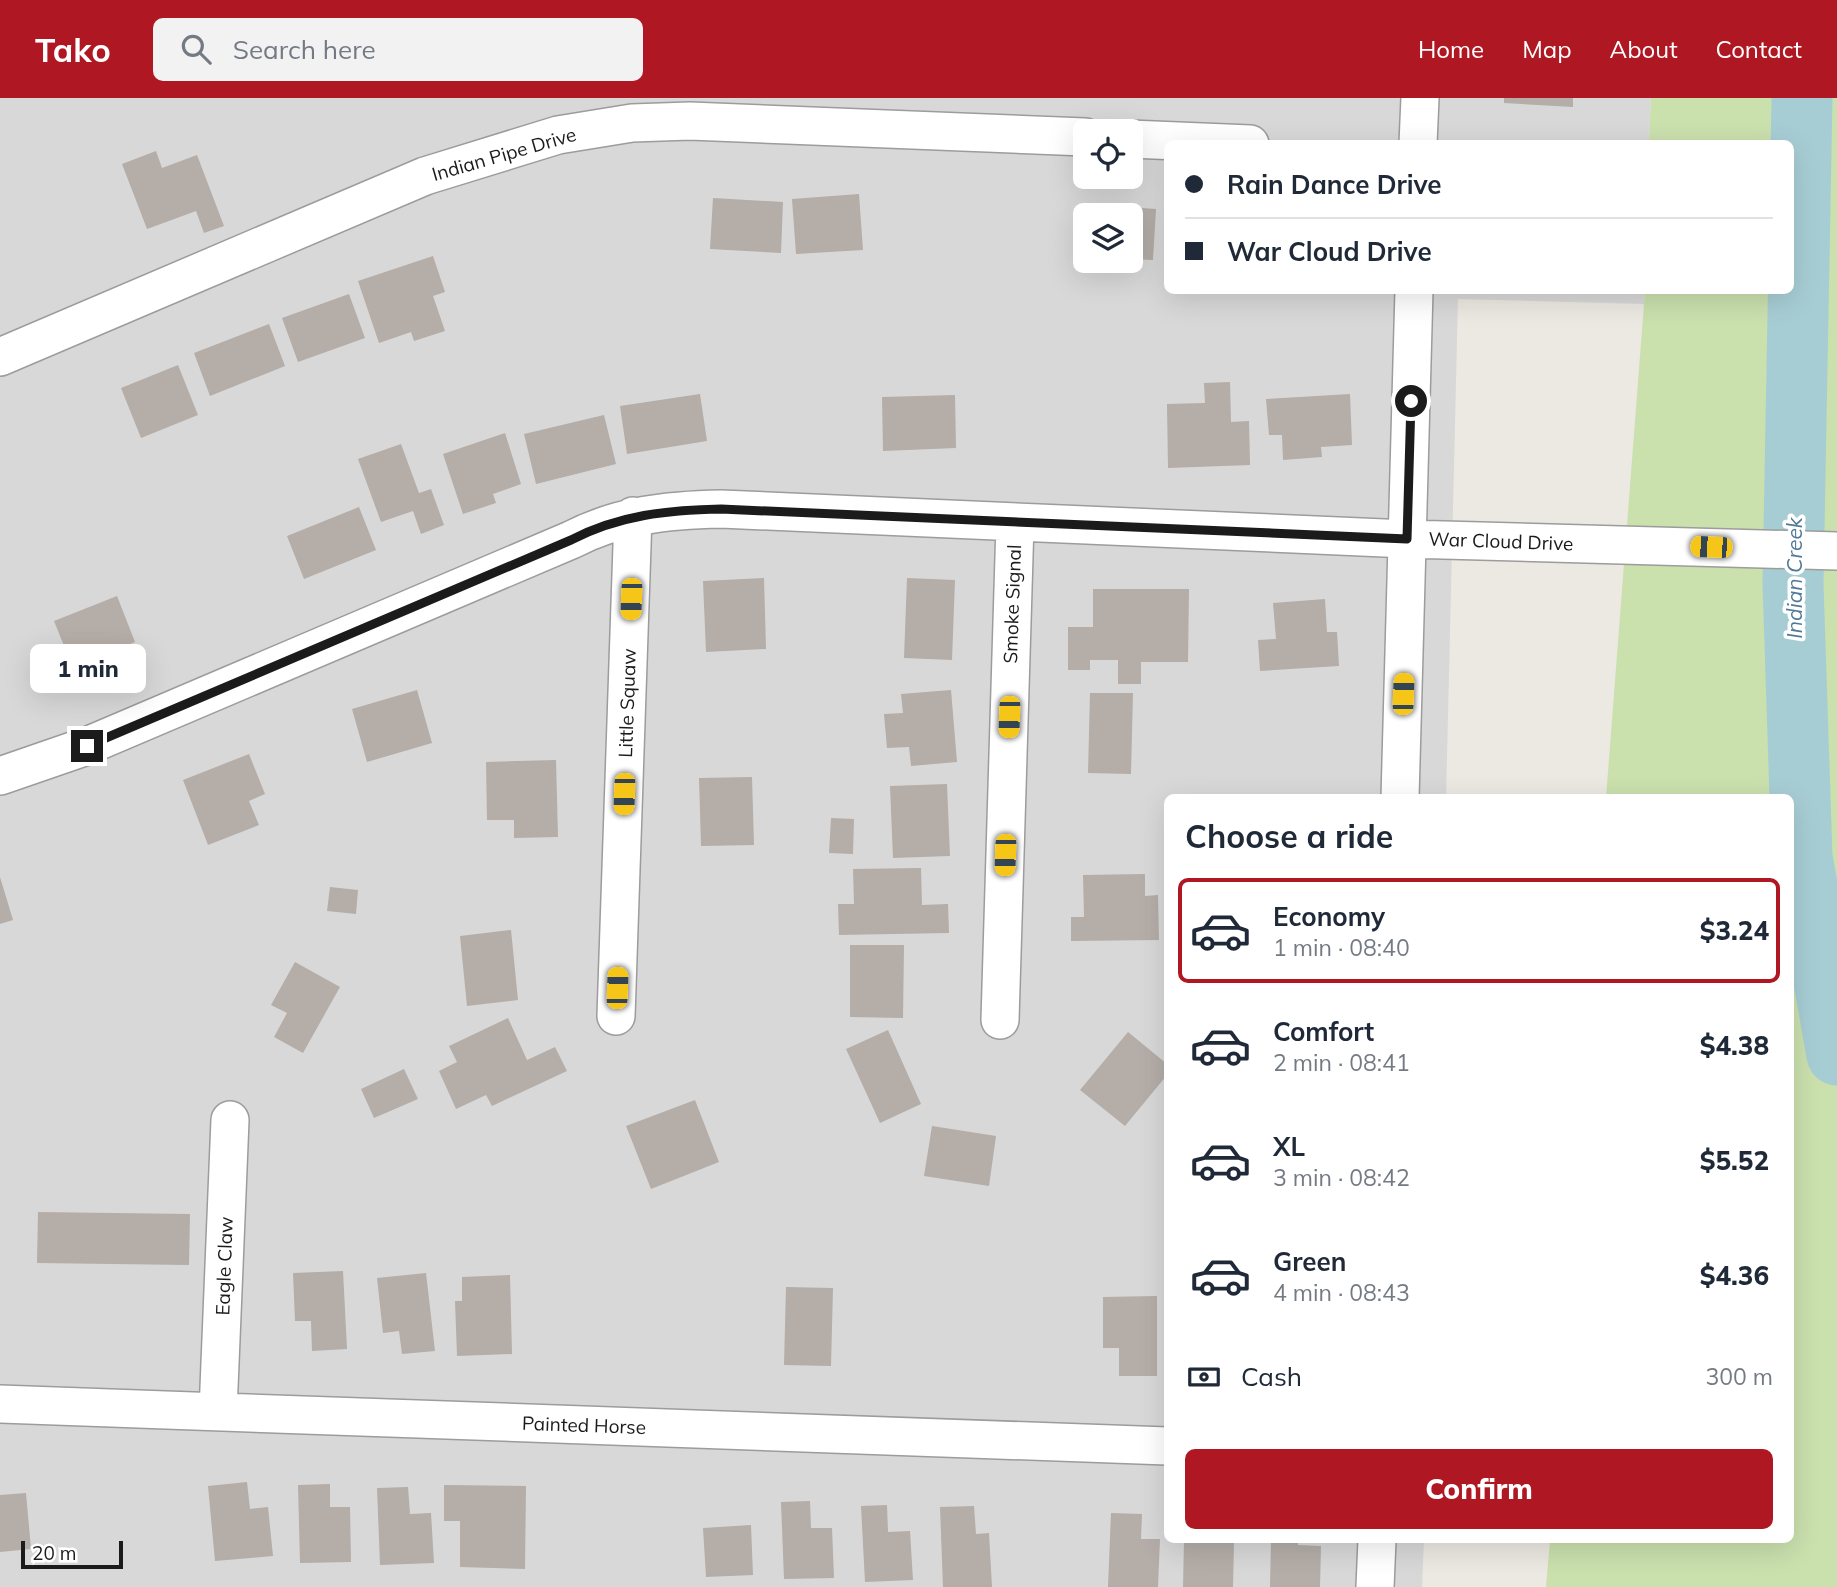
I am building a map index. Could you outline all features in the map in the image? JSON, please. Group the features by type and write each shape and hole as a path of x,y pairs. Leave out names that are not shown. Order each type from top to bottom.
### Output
{"street":[{"path":"1418,140 1420,98"},
{"name":"Indian Pipe Drive","path":"0,357 425,176 558,135 632,123 690,121 1073,137"},
{"path":"1143,140 1164,140"},
{"path":"1400,794 1414,294"},
{"name":"War Cloud Drive","path":"0,776 87,746 596,527 634,516 674,510 721,509 1407,539 1837,551"},
{"name":"Little Squaw","path":"616,1016 634,516"},
{"name":"Smoke Signal","path":"1000,1020 1015,523"},
{"name":"Eagle Claw","path":"218,1412 230,1120"},
{"name":"Painted Horse","path":"0,1404 1164,1446"},
{"path":"1375,1587 1377,1543"}],"shaded area":[{"path":"0,98 1651,98 1649,140 1164,140 1164,294 1645,294 1644,304 1458,299 1446,794 1164,794 1164,1543 1424,1543 1422,1587 0,1587"}],"green space":[{"path":"1651,98 1837,98 1837,1587 1546,1587 1550,1543 1794,1543 1794,794 1606,794 1645,294 1794,294 1794,140 1649,140"}],"building":[{"path":"1504,98 1573,98 1573,107 1504,103"},
{"path":"156,151 162,168 197,155 224,226 204,233 196,211 147,229 122,164"},
{"path":"859,194 863,250 796,254 792,199"},
{"path":"713,198 783,202 781,253 710,249"},
{"path":"1143,208 1156,209 1153,260 1143,260"},
{"path":"433,256 445,292 433,296 445,331 414,341 411,332 379,343 358,281"},
{"path":"349,294 365,338 298,362 282,318"},
{"path":"269,324 285,366 210,396 194,353"},
{"path":"178,365 198,415 141,438 121,388"},
{"path":"1230,382 1231,422 1249,421 1250,465 1168,468 1167,404 1205,403 1204,383"},
{"path":"700,394 707,441 627,454 620,406"},
{"path":"1350,394 1352,445 1321,447 1322,457 1283,460 1282,435 1269,435 1266,399"},
{"path":"955,395 956,448 883,451 882,397"},
{"path":"604,415 616,464 536,484 524,434"},
{"path":"505,433 521,484 493,494 496,503 463,514 443,454"},
{"path":"401,444 419,493 431,489 444,525 421,534 413,511 381,522 358,459"},
{"path":"359,507 376,550 304,579 287,536"},
{"path":"764,578 766,649 706,652 703,581"},
{"path":"907,578 955,580 952,660 904,658"},
{"path":"1093,589 1189,589 1188,662 1141,662 1141,684 1118,684 1118,660 1090,660 1090,670 1068,670 1068,627 1093,627"},
{"path":"117,596 135,642 104,655 108,666 77,678 54,621"},
{"path":"1325,599 1327,632 1337,632 1339,666 1260,671 1258,640 1276,639 1273,603"},
{"path":"417,690 432,743 367,762 352,709"},
{"path":"951,690 957,762 911,766 909,747 887,748 884,714 903,713 901,694"},
{"path":"1090,693 1133,693 1131,774 1088,773"},
{"path":"249,754 265,794 249,801 259,825 208,845 183,780"},
{"path":"556,760 558,837 514,838 514,820 487,820 486,762"},
{"path":"752,777 754,845 701,846 699,778"},
{"path":"947,784 950,856 893,858 890,786"},
{"path":"831,818 854,819 853,854 829,853"},
{"path":"921,868 922,905 948,904 949,933 839,935 838,904 854,904 853,869"},
{"path":"1145,874 1145,896 1158,895 1159,940 1071,941 1071,917 1084,917 1083,875"},
{"path":"0,877 13,920 0,924"},
{"path":"330,887 358,890 356,914 327,911"},
{"path":"511,930 518,1000 467,1006 460,936"},
{"path":"850,945 904,945 903,1018 850,1017"},
{"path":"295,962 340,987 303,1053 274,1037 287,1013 271,1005"},
{"path":"508,1018 527,1060 555,1047 567,1071 492,1106 486,1095 456,1109 439,1071 457,1062 449,1046"},
{"path":"888,1030 921,1104 880,1123 846,1049"},
{"path":"1128,1032 1164,1062 1164,1079 1125,1126 1080,1090"},
{"path":"404,1069 418,1099 374,1118 361,1089"},
{"path":"695,1100 719,1162 651,1189 626,1126"},
{"path":"932,1126 996,1136 989,1186 924,1176"},
{"path":"38,1212 190,1214 189,1265 37,1263"},
{"path":"343,1271 347,1349 312,1351 311,1321 295,1321 293,1273"},
{"path":"426,1273 435,1351 402,1354 399,1331 383,1333 377,1278"},
{"path":"510,1275 512,1354 457,1356 455,1301 462,1301 462,1277"},
{"path":"786,1287 833,1288 831,1366 784,1365"},
{"path":"1157,1296 1157,1376 1119,1376 1119,1348 1103,1348 1103,1297"},
{"path":"247,1482 250,1509 268,1507 273,1556 215,1561 208,1486"},
{"path":"330,1484 330,1507 350,1507 351,1562 300,1563 298,1485"},
{"path":"444,1485 526,1486 525,1569 460,1567 460,1521 444,1521"},
{"path":"408,1487 410,1514 431,1513 434,1563 380,1565 377,1488"},
{"path":"26,1493 31,1549 0,1552 0,1495"},
{"path":"810,1501 811,1528 832,1528 834,1578 784,1579 781,1502"},
{"path":"887,1505 888,1532 910,1531 913,1580 865,1582 861,1506"},
{"path":"974,1506 976,1534 989,1533 992,1587 943,1587 940,1507"},
{"path":"1111,1513 1142,1514 1141,1539 1160,1539 1158,1587 1108,1587"},
{"path":"751,1525 753,1575 706,1577 703,1528"},
{"path":"1184,1543 1234,1543 1233,1587 1183,1587"},
{"path":"1271,1543 1321,1546 1320,1587 1270,1587"}],"waterway":[{"name":"Indian Creek","path":"1802,98 1793,584 1802,857 1837,1055"}],"route":[{"path":"87,746 596,527 634,516 674,510 721,509 1407,539 1411,401"}]}
